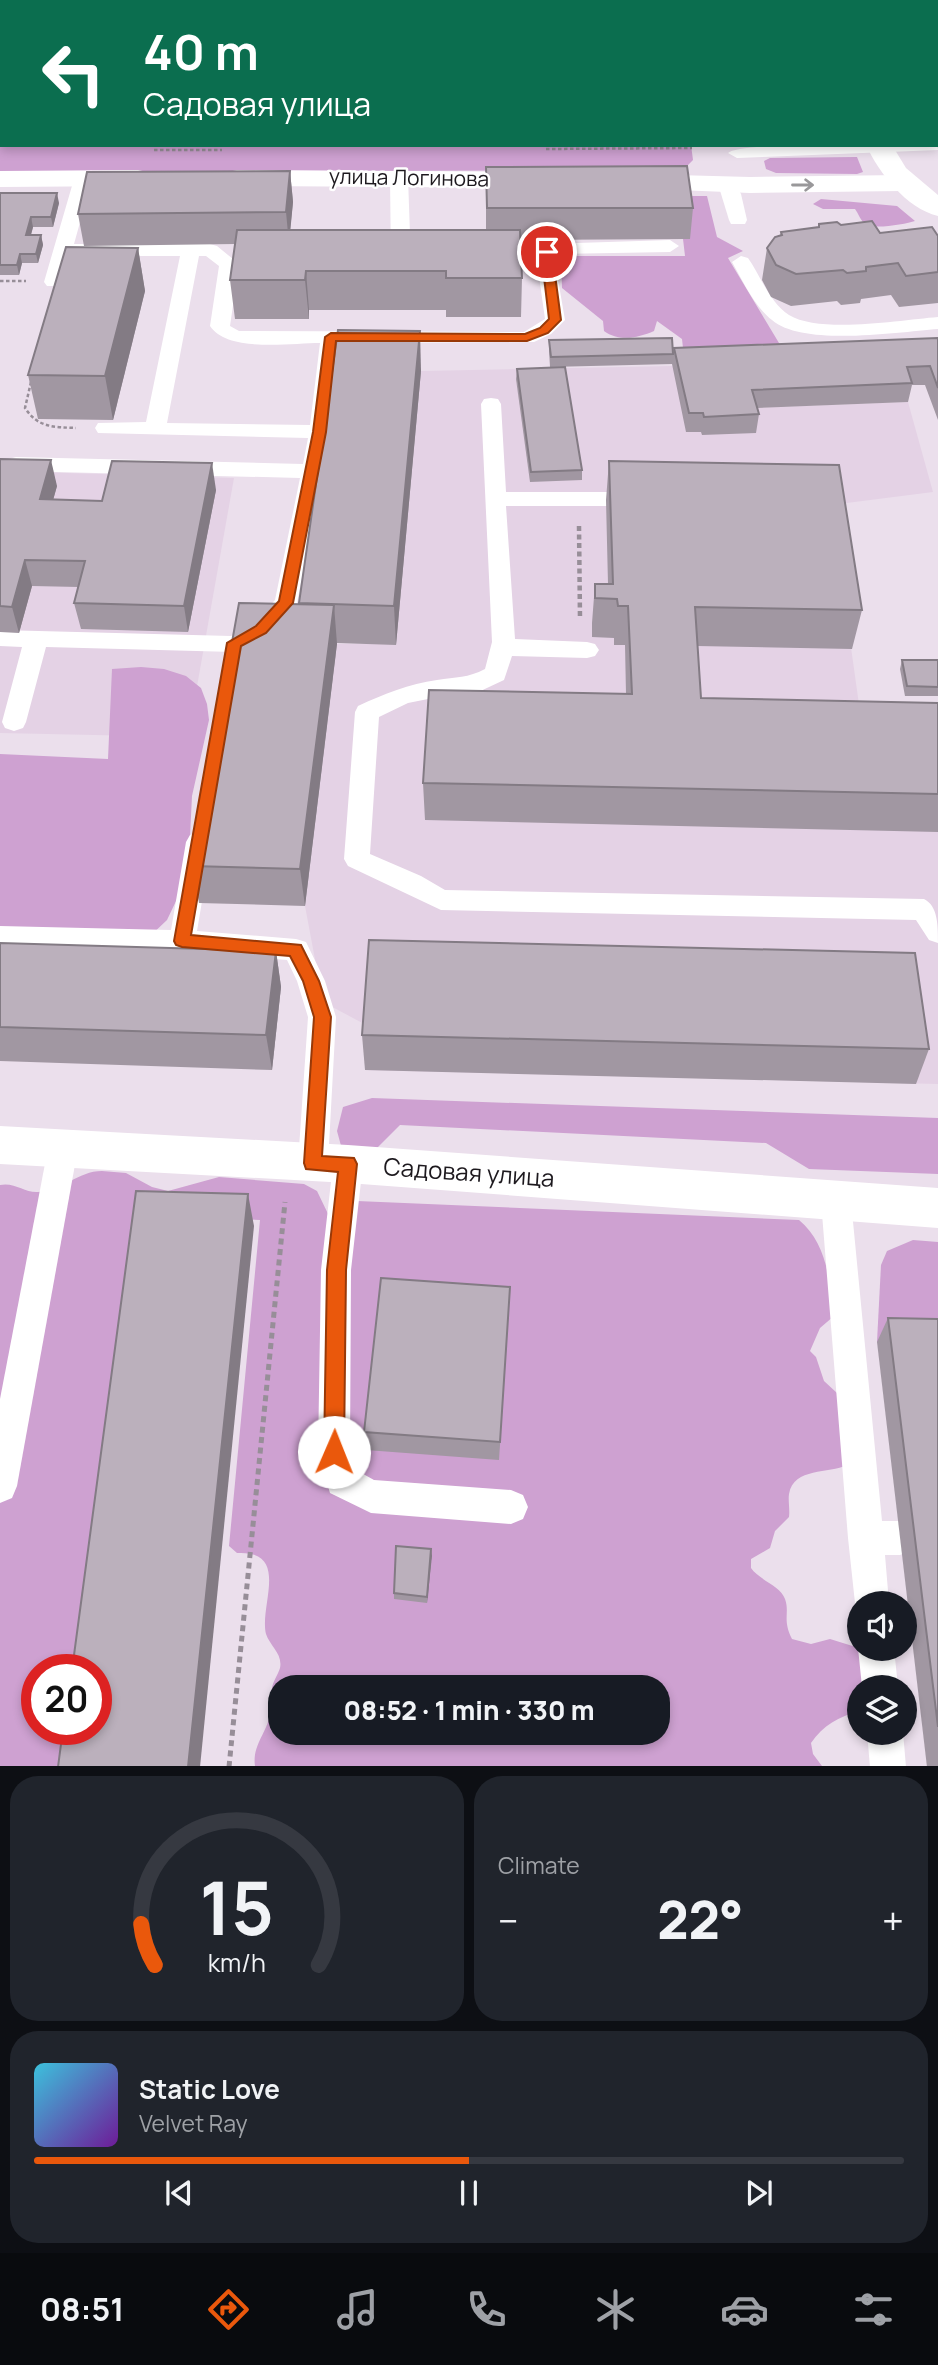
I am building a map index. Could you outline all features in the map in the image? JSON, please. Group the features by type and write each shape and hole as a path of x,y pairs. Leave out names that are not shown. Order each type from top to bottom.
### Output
{"street":[{"path":"618,182 739,185 889,163 938,208"},
{"name":"улица Логинова","path":"207,178 399,177 563,181"},
{"path":"0,179 165,178"},
{"name":"Садовая улица","path":"0,1145 330,1164 938,1208"}],"lane":[{"path":"738,220 732,194 739,185 736,149 837,147"},
{"path":"399,177 401,263"},
{"path":"54,282 83,178"},
{"path":"63,250 210,250 229,264 220,326 224,332 236,337 527,338 544,330 555,320 546,262 547,252 553,248 670,246"},
{"path":"155,428 191,249"},
{"path":"741,262 780,318 794,325 816,330 938,323"},
{"path":"0,638 234,643 261,630 286,603 320,432 331,337"},
{"path":"491,404 503,647 496,674 472,686 438,688 402,696 367,712 357,859 412,883 441,900 923,910 938,932"},
{"path":"105,428 320,432"},
{"path":"3,464 312,471"},
{"path":"495,499 662,499"},
{"path":"14,722 36,639"},
{"path":"229,671 234,643"},
{"path":"503,647 587,650"},
{"path":"182,941 203,819"},
{"path":"0,937 182,941 296,950 311,981 322,1017 336,1270 334,1452 342,1481 370,1496 511,1507"},
{"path":"0,1486 63,1148"},
{"path":"836,1201 871,1591"},
{"path":"865,1538 900,1538"},
{"path":"886,1745 888,1766"}],"path":[{"path":"34,370 26,408 32,421 44,427 105,428"},
{"path":"579,499 580,620"},
{"path":"229,1766 285,1201"}],"shaded area":[{"path":"0,147 691,147 693,160 686,167 675,170 0,172"},
{"path":"857,157 863,172 857,174 776,173 766,169 764,161 770,158"},
{"path":"678,196 707,196 717,237 743,251 728,258 782,348 922,342 938,337 938,356 676,366 673,348 683,348 682,339 657,321 654,331 642,336 622,338 604,331 603,321 562,288 561,256 685,256"},
{"path":"821,199 897,206 915,221 890,226 869,226 855,209 823,209 813,204"},
{"path":"672,366 749,408 908,402 933,492 831,505 864,740 938,742 938,1084 365,1070 368,1026 323,1002 305,906 337,644 396,644 421,371"},
{"path":"0,471 234,478 188,737 0,733"},
{"path":"112,669 164,669 186,676 201,688 209,720 192,796 190,836 177,899 167,920 147,939 0,952 0,754 108,759"},
{"path":"372,1098 938,1118 938,1174 809,1169 766,1143 400,1125 370,1155 343,1153 337,1131 343,1107"},
{"path":"102,1171 126,1173 152,1187 168,1191 219,1177 304,1184 317,1191 330,1218 357,1201 799,1220 816,1240 829,1277 834,1316 820,1328 810,1351 816,1357 824,1381 837,1393 847,1465 805,1475 792,1485 789,1494 789,1517 775,1531 770,1548 751,1559 751,1568 783,1594 787,1626 792,1639 811,1644 830,1639 847,1644 847,1661 861,1661 864,1675 847,1675 847,1715 832,1722 811,1743 813,1754 822,1766 255,1766 257,1746 268,1722 268,1745 670,1745 670,1675 277,1675 280,1663 278,1654 266,1634 265,1622 268,1570 263,1560 253,1554 237,1553 229,1546 260,1220 141,1216 84,1654 21,1654 21,1745 72,1745 69,1766 0,1766 0,1185 33,1192 55,1188 85,1174"},
{"path":"913,1240 938,1242 938,1344 877,1342 881,1265 887,1251"}],"building":[{"path":"687,166 693,208 487,208 486,167"},
{"path":"290,171 286,212 78,214 87,172"},
{"path":"0,193 57,193 51,217 31,217 26,235 41,235 36,254 20,254 17,265 0,265"},
{"path":"872,221 880,233 932,227 938,236 938,272 906,276 898,263 866,267 866,271 796,274 776,265 767,248 775,237 782,235 781,232 819,227 819,224 837,222 841,225"},
{"path":"237,230 520,230 522,278 446,278 446,271 306,271 305,280 230,280"},
{"path":"66,247 138,248 105,376 28,375"},
{"path":"338,330 420,331 394,606 299,603"},
{"path":"672,338 673,354 551,357 549,340"},
{"path":"938,338 938,388 930,366 907,367 912,383 752,390 759,414 704,417 703,413 689,413 674,348"},
{"path":"565,367 582,470 531,472 517,369"},
{"path":"0,459 51,460 40,499 102,501 112,461 212,463 184,606 74,603 85,561 25,560 12,607 0,606"},
{"path":"609,461 839,465 862,610 695,607 701,698 938,703 938,794 423,783 429,690 632,694 628,606 618,606 617,599 595,598 595,584 613,584"},
{"path":"239,603 334,605 300,869 192,866"},
{"path":"902,660 938,660 938,687 907,686"},
{"path":"369,940 915,953 929,1049 362,1035"},
{"path":"0,943 276,951 266,1035 0,1027"},
{"path":"136,1191 248,1194 188,1766 58,1766 61,1745 112,1745 112,1654 74,1654"},
{"path":"381,1278 510,1287 500,1442 364,1432"},
{"path":"888,1318 938,1319 938,1727"},
{"path":"396,1546 431,1549 427,1597 394,1593"}],"route":[{"path":"334,1452 336,1270 348,1164 313,1163 322,1017 311,981 296,950 182,941 234,643 261,630 286,603 320,432 331,337 527,338 544,330 555,320 546,262 547,252"}]}
